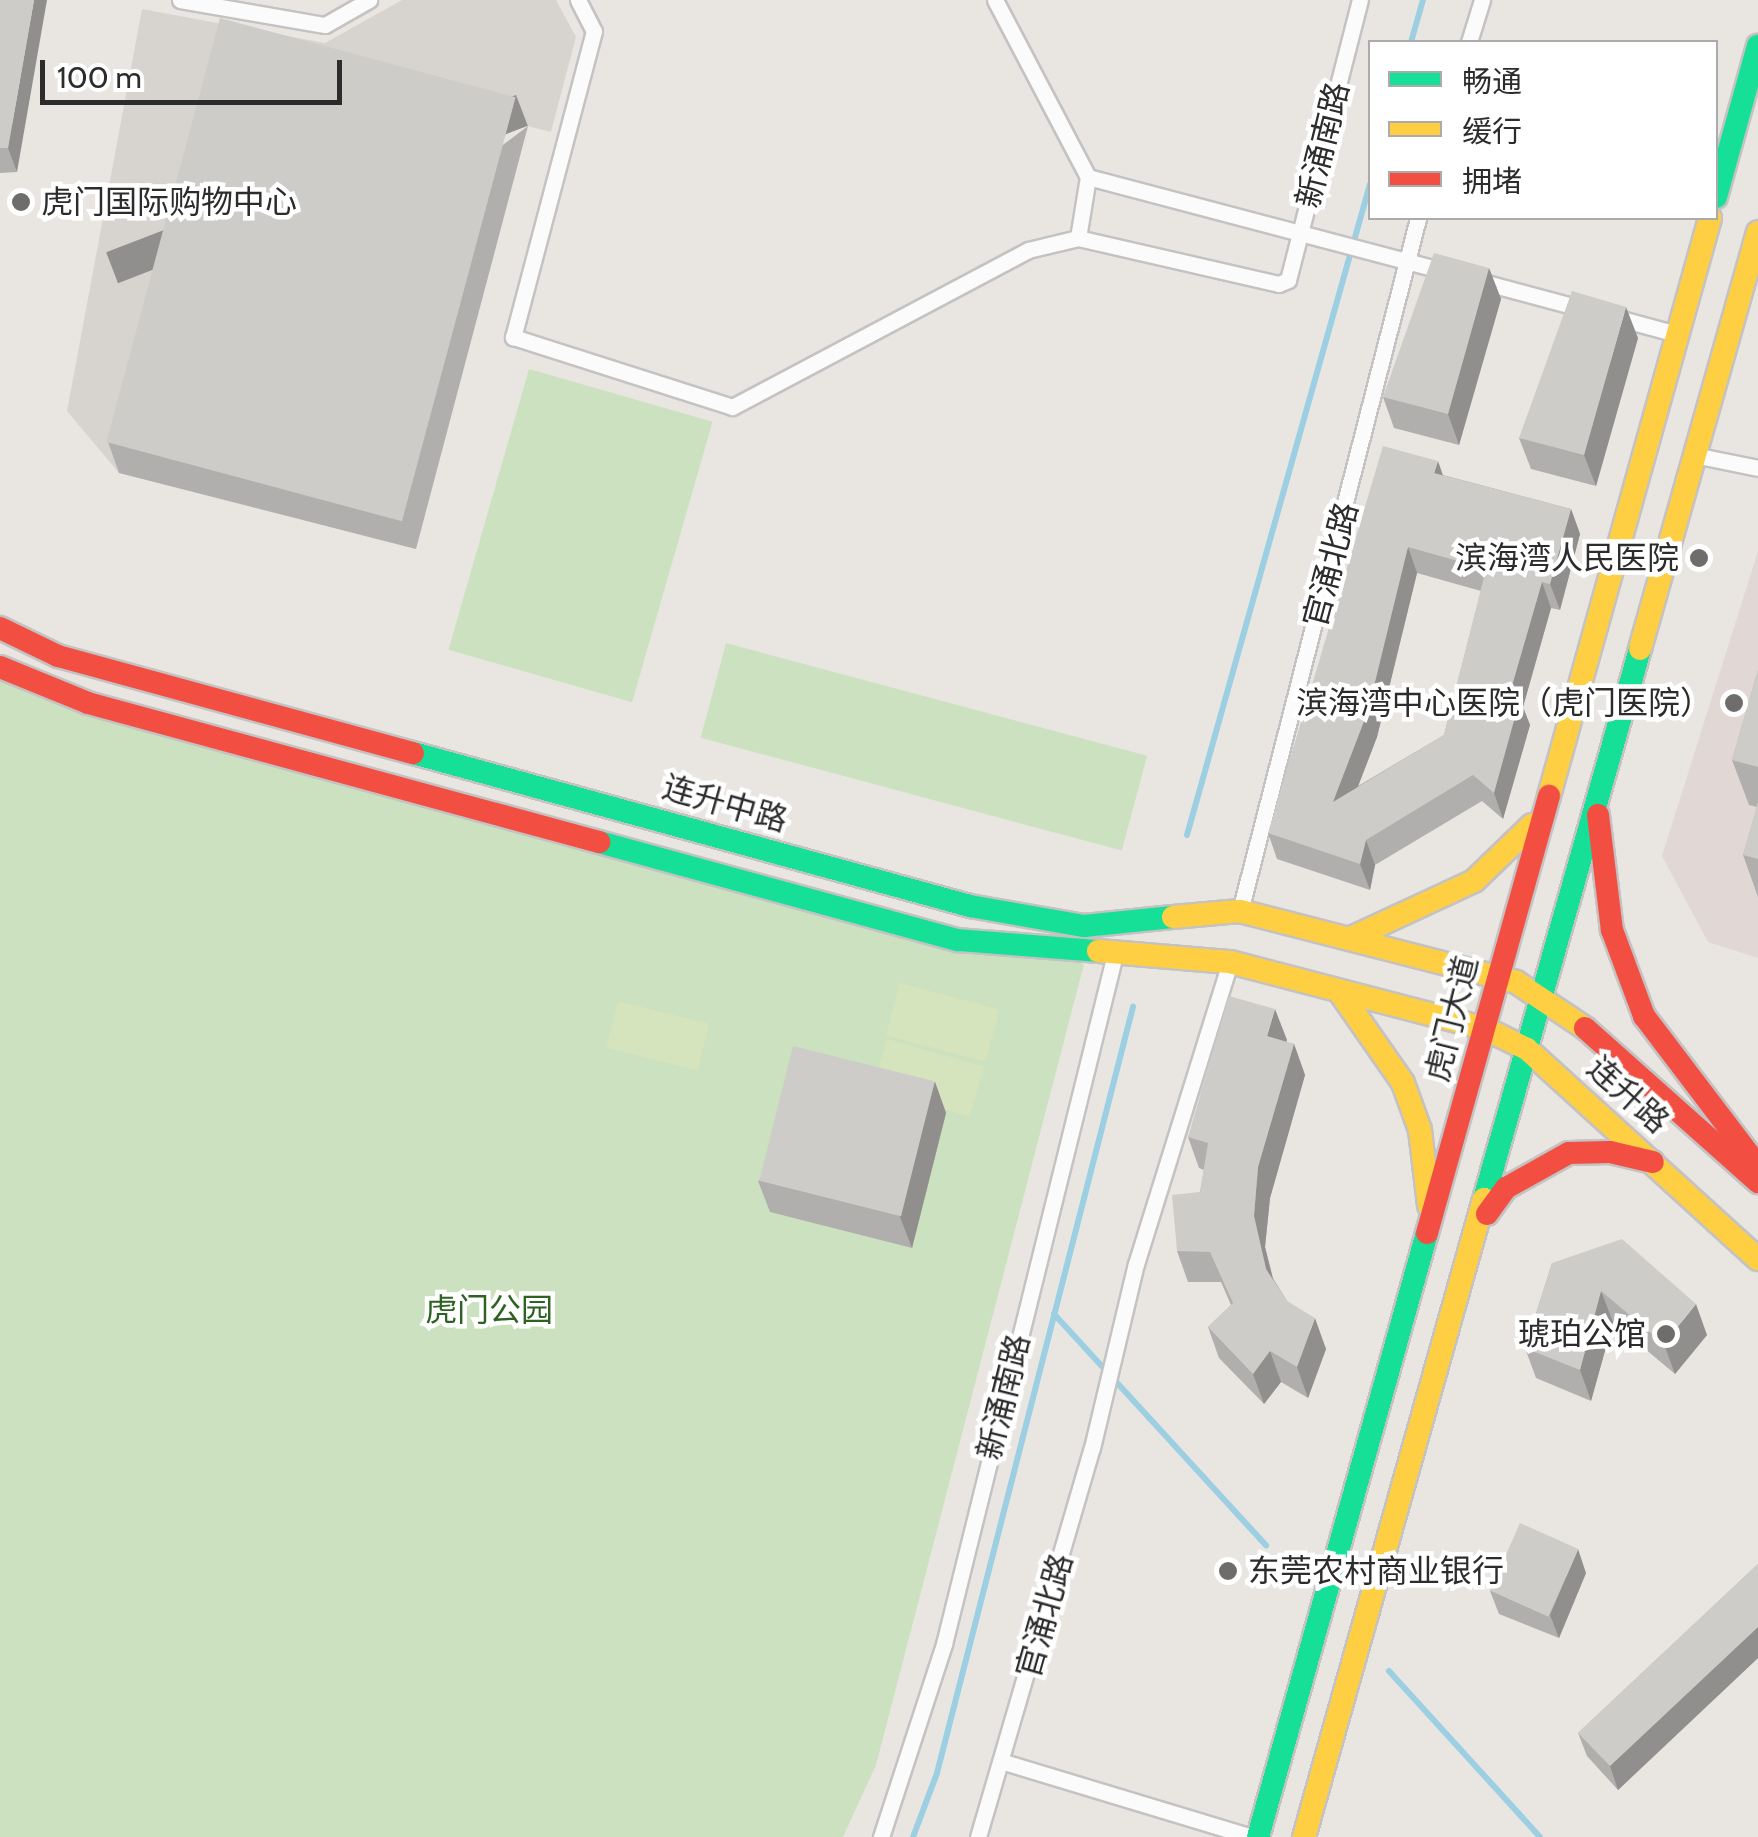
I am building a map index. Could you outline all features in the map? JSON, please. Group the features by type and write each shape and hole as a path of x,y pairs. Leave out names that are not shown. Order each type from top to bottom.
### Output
{"main road":[{"path":"1718,190 1758,46"},
{"name":"虎门大道","path":"1255,1837 1428,1233 1541,812 1709,220"},
{"path":"1304,1837 1758,232"},
{"name":"连升中路","path":"0,628 58,656 970,906 1084,926 1240,911 1444,962"},
{"path":"0,667 88,702 958,940 1230,962 1341,994 1403,1083 1430,1180 1428,1233"},
{"path":"1596,795 1612,930 1626,976 1644,1016 1758,1166"},
{"path":"1349,939 1474,881 1516,847 1541,812"},
{"name":"连升路","path":"1444,962 1496,975 1542,995 1758,1182"},
{"name":"连升路","path":"1341,994 1484,1028 1527,1049 1758,1259"},
{"path":"1476,1230 1506,1188 1570,1153 1610,1152 1653,1162"}],"street":[{"path":"180,0 326,24 370,0"},
{"path":"578,0 594,30 514,337 732,407 1028,250 1078,238 1088,177 995,0"},
{"name":"新涌南路","path":"1078,238 1279,284 1288,280 1360,0"},
{"path":"1471,40 1482,0"},
{"path":"1088,177 1677,334"},
{"name":"官涌北路","path":"1240,911 1370,421 1404,262 1417,220"},
{"path":"1694,455 1758,468"},
{"name":"新涌南路","path":"881,1837 944,1644 1115,954"},
{"name":"官涌北路","path":"978,1837 1004,1762 1106,1393 1136,1264 1230,962"},
{"path":"1004,1762 1255,1837"}],"shaded area":[{"path":"402,0 556,0 576,37 551,132 231,50 119,473 67,411 142,9 325,43"},
{"name":"滨海湾中心医院（虎门医院）","path":"1758,551 1758,958 1708,942 1662,856"}],"green space":[{"path":"529,369 713,422 632,702 449,650"},
{"path":"726,643 1147,756 1122,851 701,738"},
{"name":"虎门公园","path":"0,671 1084,964 876,1765 843,1837 0,1837"},
{"path":"900,983 999,1010 986,1062 886,1035"},
{"path":"618,1001 709,1024 698,1070 606,1048"},
{"path":"887,1039 984,1067 970,1117 873,1089"}],"building":[{"path":"0,0 34,0 8,148 0,148"},
{"path":"220,18 516,97 402,521 106,442"},
{"path":"1434,253 1489,268 1448,414 1383,397"},
{"path":"1572,291 1626,307 1584,455 1519,438"},
{"path":"1383,446 1438,461 1434,473 1571,509 1550,584 1542,582 1509,696 1520,699 1494,793 1473,775 1366,840 1360,864 1268,833","holes":["1408,547 1486,569 1444,735 1333,802 1368,711"]},
{"path":"1758,670 1758,767 1732,760"},
{"path":"1758,802 1758,859 1743,855"},
{"path":"1229,996 1275,1009 1267,1036 1294,1044 1258,1167 1254,1216 1266,1269 1287,1301 1315,1318 1297,1367 1270,1351 1253,1374 1208,1327 1233,1303 1210,1252 1177,1251 1172,1195 1200,1192 1208,1143 1188,1137"},
{"path":"793,1046 935,1081 901,1216 759,1181"},
{"path":"1622,1239 1696,1304 1664,1344 1601,1291 1580,1370 1525,1348 1552,1263"},
{"path":"1520,1523 1578,1549 1548,1617 1490,1591"},
{"path":"1758,1564 1758,1627 1610,1766 1578,1733"}],"waterway":[{"path":"1412,40 1423,0"},
{"path":"1187,835 1368,191"},
{"path":"913,1837 937,1773 1133,1007"},
{"path":"1054,1314 1266,1545"},
{"path":"1389,1671 1540,1837"}],"traffic: fast":[{"path":"1718,190 1758,46"},
{"path":"1484,1199 1640,649"},
{"path":"413,753 970,906 1084,926 1173,917"},
{"path":"599,842 958,940 1098,951"},
{"path":"1258,1837 1427,1233"}],"traffic: slow":[{"path":"1549,796 1709,220"},
{"path":"1640,649 1758,232"},
{"path":"1349,939 1474,881 1532,825"},
{"path":"1173,917 1240,911 1516,982 1585,1028"},
{"path":"1098,951 1230,962 1484,1028 1527,1049 1758,1259"},
{"path":"1341,994 1403,1083 1420,1130 1429,1205"},
{"path":"1304,1837 1484,1199"}],"traffic: jam":[{"path":"0,628 58,656 413,753"},
{"path":"0,667 88,703 599,842"},
{"path":"1427,1233 1549,796"},
{"path":"1598,815 1612,930 1644,1016 1758,1166"},
{"path":"1585,1028 1758,1182"},
{"path":"1487,1214 1506,1188 1569,1153 1610,1152 1653,1162"}],"place":[{"name":"虎门国际购物中心","path":"21,202"},
{"name":"滨海湾人民医院","path":"1699,558"},
{"name":"滨海湾中心医院（虎门医院）","path":"1734,703"},
{"name":"琥珀公馆","path":"1666,1334"},
{"name":"东莞农村商业银行","path":"1228,1571"}]}
